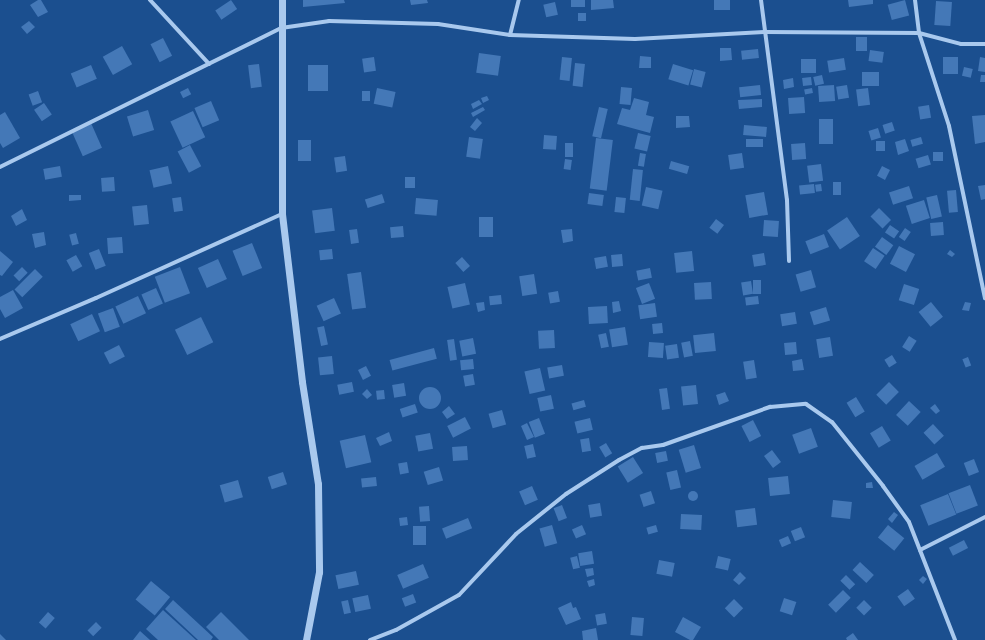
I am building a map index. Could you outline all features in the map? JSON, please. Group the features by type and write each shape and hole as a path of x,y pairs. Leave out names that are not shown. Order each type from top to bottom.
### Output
{"street":[{"path":"150,0 209,64"},
{"path":"282,0 282,214 301,375 318,484 319,572 306,640"},
{"path":"510,35 519,0"},
{"path":"762,0 787,200 789,260"},
{"path":"915,0 919,33 948,126 985,298"},
{"path":"0,167 281,28 328,21 438,24 510,35 635,39 765,32 919,33 961,44 985,44"},
{"path":"0,339 96,298 282,214"},
{"path":"370,640 396,630 459,595 516,534 566,494 619,460 642,448 663,445 770,407 806,404 832,422 883,486 909,522 955,640"},
{"path":"920,550 985,517"}],"building":[{"path":"38,0 41,0 48,12 38,17 30,5"},
{"path":"231,0 237,9 221,20 215,11"},
{"path":"303,0 344,0 345,3 303,7"},
{"path":"410,0 427,0 428,3 411,5"},
{"path":"571,0 585,0 585,7 571,7"},
{"path":"591,0 613,0 614,8 591,10"},
{"path":"714,0 730,0 730,10 714,10"},
{"path":"848,0 873,0 873,4 849,7"},
{"path":"905,0 909,15 892,20 888,5"},
{"path":"936,1 952,2 950,26 934,25"},
{"path":"555,2 558,15 546,17 543,5"},
{"path":"578,13 586,13 586,21 578,21"},
{"path":"29,21 35,27 27,34 21,27"},
{"path":"856,37 867,37 867,51 856,51"},
{"path":"163,38 172,56 160,62 151,44"},
{"path":"122,46 132,64 113,75 103,57"},
{"path":"720,48 731,48 732,60 720,61"},
{"path":"758,49 759,58 742,60 741,51"},
{"path":"870,50 884,52 882,63 868,61"},
{"path":"479,53 501,56 498,76 476,73"},
{"path":"640,56 651,57 651,68 639,68"},
{"path":"374,57 376,71 364,73 362,59"},
{"path":"562,57 572,58 570,81 560,80"},
{"path":"943,57 958,57 958,74 943,74"},
{"path":"980,57 985,58 985,72 978,71"},
{"path":"844,58 846,70 829,73 827,61"},
{"path":"801,59 816,59 816,73 801,73"},
{"path":"575,63 585,64 583,87 573,86"},
{"path":"259,64 262,87 251,88 248,65"},
{"path":"673,64 693,70 688,85 668,79"},
{"path":"91,65 97,79 77,87 71,74"},
{"path":"308,65 328,65 328,91 308,91"},
{"path":"964,67 973,69 971,78 962,76"},
{"path":"694,69 706,72 702,87 690,85"},
{"path":"862,72 879,72 879,86 862,86"},
{"path":"822,75 824,84 815,86 813,77"},
{"path":"981,75 985,75 985,82 980,82"},
{"path":"811,77 812,85 803,86 802,78"},
{"path":"793,78 794,87 784,89 783,80"},
{"path":"760,85 761,95 740,97 739,87"},
{"path":"834,85 835,101 819,102 818,86"},
{"path":"847,85 849,98 838,100 836,87"},
{"path":"621,87 632,88 630,105 620,104"},
{"path":"188,88 191,94 183,98 180,92"},
{"path":"377,88 396,92 392,108 374,104"},
{"path":"812,88 813,93 805,94 804,90"},
{"path":"868,88 870,105 858,106 856,89"},
{"path":"38,91 42,102 33,106 29,94"},
{"path":"362,91 370,91 370,101 362,101"},
{"path":"487,96 489,100 483,103 481,98"},
{"path":"804,97 805,113 789,114 788,98"},
{"path":"634,98 649,102 646,115 654,117 650,133 617,124 622,108 630,110"},
{"path":"762,99 762,107 739,109 738,100"},
{"path":"479,100 482,104 473,109 471,104"},
{"path":"211,101 219,120 203,127 194,108"},
{"path":"44,103 52,115 42,121 34,110"},
{"path":"929,105 931,118 920,120 918,107"},
{"path":"483,107 485,110 473,117 471,113"},
{"path":"599,107 608,109 601,138 592,136"},
{"path":"148,110 154,130 133,137 127,116"},
{"path":"193,111 205,137 183,148 170,122"},
{"path":"5,112 20,138 3,148 0,143 0,115"},
{"path":"985,115 985,142 975,144 972,116"},
{"path":"676,116 689,116 690,127 676,128"},
{"path":"477,118 482,123 475,131 470,127"},
{"path":"819,119 833,119 833,144 819,144"},
{"path":"892,122 895,131 885,134 882,125"},
{"path":"91,123 102,148 83,156 72,132"},
{"path":"744,125 767,127 766,137 743,135"},
{"path":"878,128 881,138 871,140 868,131"},
{"path":"638,133 651,136 647,152 634,149"},
{"path":"544,135 557,136 556,150 543,149"},
{"path":"469,137 483,139 480,159 466,157"},
{"path":"921,137 923,144 912,147 910,140"},
{"path":"596,138 613,140 607,191 590,189"},
{"path":"746,139 763,139 763,147 746,147"},
{"path":"905,139 909,151 898,155 895,142"},
{"path":"298,140 311,140 311,161 298,161"},
{"path":"876,141 885,141 885,151 876,151"},
{"path":"565,143 573,143 573,157 565,157"},
{"path":"805,143 806,159 792,160 791,144"},
{"path":"190,145 201,166 189,173 178,152"},
{"path":"933,152 943,152 943,161 933,161"},
{"path":"640,153 646,154 644,167 638,166"},
{"path":"742,153 744,168 730,170 728,155"},
{"path":"928,155 931,165 918,168 916,159"},
{"path":"345,156 347,171 336,172 334,158"},
{"path":"565,159 572,160 571,170 564,169"},
{"path":"671,161 689,166 687,174 669,169"},
{"path":"821,164 823,181 809,183 807,166"},
{"path":"60,166 62,177 45,180 43,169"},
{"path":"168,166 172,184 154,188 149,170"},
{"path":"882,166 890,170 885,180 877,176"},
{"path":"633,169 643,170 640,201 630,200"},
{"path":"114,177 115,191 102,192 101,178"},
{"path":"405,177 415,177 415,188 405,188"},
{"path":"833,182 841,182 841,195 833,195"},
{"path":"814,184 815,193 800,195 799,186"},
{"path":"821,184 822,191 816,192 815,185"},
{"path":"985,185 985,199 981,200 978,186"},
{"path":"909,186 913,198 893,205 889,192"},
{"path":"646,187 663,191 658,209 642,206"},
{"path":"956,190 958,212 949,213 947,191"},
{"path":"764,192 768,215 749,218 745,195"},
{"path":"589,193 604,195 602,206 587,204"},
{"path":"382,194 385,203 368,208 365,200"},
{"path":"69,195 81,195 81,200 69,201"},
{"path":"937,195 942,216 931,219 926,197"},
{"path":"181,197 183,211 174,212 172,198"},
{"path":"616,197 626,198 624,213 614,212"},
{"path":"416,198 438,200 437,216 415,214"},
{"path":"924,200 930,218 912,224 906,206"},
{"path":"147,205 149,224 134,225 132,207"},
{"path":"332,208 335,231 315,233 312,210"},
{"path":"879,208 891,220 883,229 871,216"},
{"path":"22,209 27,220 16,226 11,216"},
{"path":"479,217 493,217 493,237 479,237"},
{"path":"847,217 860,236 840,249 827,230"},
{"path":"716,219 724,225 717,234 709,228"},
{"path":"764,220 779,221 778,237 763,236"},
{"path":"943,222 944,235 931,236 930,223"},
{"path":"890,225 899,231 894,239 885,232"},
{"path":"403,226 404,237 391,238 390,227"},
{"path":"905,228 911,232 905,241 899,237"},
{"path":"357,229 359,243 351,244 349,230"},
{"path":"572,229 573,241 563,243 561,230"},
{"path":"44,232 46,245 35,248 32,234"},
{"path":"76,233 79,244 72,245 69,235"},
{"path":"824,234 829,247 810,254 805,241"},
{"path":"122,237 123,253 108,254 107,238"},
{"path":"882,237 893,245 886,255 875,247"},
{"path":"252,243 262,268 243,276 233,251"},
{"path":"899,246 915,254 906,272 890,264"},
{"path":"873,248 885,256 876,269 864,261"},
{"path":"99,249 106,266 96,270 89,253"},
{"path":"332,249 333,259 320,260 319,250"},
{"path":"950,250 955,254 952,257 947,254"},
{"path":"0,251 13,262 2,276 0,275"},
{"path":"692,251 694,271 676,273 674,253"},
{"path":"764,253 766,265 754,267 752,255"},
{"path":"622,254 623,266 612,267 611,255"},
{"path":"76,255 82,266 73,272 66,260"},
{"path":"606,256 608,267 596,269 594,258"},
{"path":"462,257 470,266 463,272 455,263"},
{"path":"218,259 227,279 207,288 198,268"},
{"path":"22,267 28,273 19,281 14,275"},
{"path":"180,267 190,293 165,303 155,277"},
{"path":"650,268 652,278 638,280 636,271"},
{"path":"35,269 43,277 22,297 14,290"},
{"path":"811,270 816,287 801,292 796,274"},
{"path":"361,272 366,308 352,310 347,274"},
{"path":"534,274 537,294 522,296 519,276"},
{"path":"753,280 761,280 761,294 753,294"},
{"path":"751,281 753,294 743,295 741,283"},
{"path":"711,282 712,299 695,300 694,283"},
{"path":"465,283 470,304 452,308 447,287"},
{"path":"649,283 655,299 642,304 636,288"},
{"path":"904,284 919,289 914,305 899,300"},
{"path":"156,288 163,304 148,310 141,295"},
{"path":"13,290 23,308 5,318 0,309 0,297"},
{"path":"558,291 560,302 550,304 548,293"},
{"path":"501,295 502,304 490,305 489,296"},
{"path":"138,296 146,313 123,324 115,307"},
{"path":"758,296 759,304 746,306 745,298"},
{"path":"334,298 341,314 324,321 317,306"},
{"path":"619,301 621,311 613,313 612,302"},
{"path":"484,302 485,310 478,312 476,303"},
{"path":"931,302 943,317 931,327 919,312"},
{"path":"965,302 971,303 969,311 962,310"},
{"path":"655,303 657,317 640,319 638,305"},
{"path":"607,306 608,323 589,324 588,307"},
{"path":"826,307 830,320 814,325 810,312"},
{"path":"113,308 120,327 105,332 98,313"},
{"path":"795,312 797,324 782,326 780,314"},
{"path":"92,314 100,331 78,341 70,324"},
{"path":"201,317 213,342 187,355 175,330"},
{"path":"662,323 663,333 653,334 652,324"},
{"path":"324,326 328,345 321,346 317,327"},
{"path":"625,327 628,345 612,347 609,330"},
{"path":"554,330 555,348 539,349 538,331"},
{"path":"606,333 609,347 601,348 598,335"},
{"path":"714,333 716,351 695,353 693,335"},
{"path":"909,336 917,341 910,352 902,347"},
{"path":"830,337 833,356 819,358 816,339"},
{"path":"473,338 476,354 462,356 459,341"},
{"path":"454,339 457,360 450,361 447,340"},
{"path":"690,341 693,356 684,357 681,343"},
{"path":"649,342 664,343 663,358 648,357"},
{"path":"796,342 797,354 785,355 784,343"},
{"path":"677,344 679,358 667,360 665,346"},
{"path":"119,345 125,357 110,364 104,353"},
{"path":"434,348 437,359 392,371 390,360"},
{"path":"892,355 897,363 889,367 884,360"},
{"path":"332,356 334,374 320,375 318,357"},
{"path":"968,357 971,365 966,368 962,359"},
{"path":"473,359 474,369 461,370 460,360"},
{"path":"802,359 804,370 793,371 792,361"},
{"path":"754,360 757,378 746,379 743,362"},
{"path":"562,365 564,376 549,378 547,368"},
{"path":"366,366 371,376 363,380 358,370"},
{"path":"540,368 545,390 530,394 524,372"},
{"path":"473,374 475,385 465,387 463,376"},
{"path":"352,382 354,392 339,395 337,385"},
{"path":"889,382 899,392 886,405 876,395"},
{"path":"404,383 406,396 394,398 392,385"},
{"path":"696,385 698,404 683,405 681,387"},
{"path":"426,387 434,387 441,394 441,402 434,409 426,409 419,402 419,394"},
{"path":"667,388 670,409 662,410 659,389"},
{"path":"367,389 372,395 367,399 362,394"},
{"path":"384,390 385,399 377,400 376,391"},
{"path":"725,392 729,401 719,405 716,395"},
{"path":"551,395 554,409 540,412 537,398"},
{"path":"856,397 865,412 855,417 847,403"},
{"path":"584,400 586,407 573,410 572,404"},
{"path":"909,401 921,412 908,426 896,415"},
{"path":"415,404 418,413 403,418 400,409"},
{"path":"935,404 940,411 936,414 930,408"},
{"path":"449,406 455,414 447,419 442,412"},
{"path":"502,410 506,424 493,428 489,414"},
{"path":"465,417 471,429 453,438 447,426"},
{"path":"539,418 545,434 535,438 529,422"},
{"path":"590,418 593,430 577,434 574,422"},
{"path":"753,420 761,436 750,442 741,426"},
{"path":"527,423 534,437 527,440 521,426"},
{"path":"933,424 944,436 934,445 923,433"},
{"path":"882,426 891,441 879,448 870,433"},
{"path":"811,428 818,447 799,454 792,435"},
{"path":"389,432 392,441 380,446 376,438"},
{"path":"430,433 433,449 418,452 415,436"},
{"path":"365,435 371,462 346,468 340,441"},
{"path":"589,438 591,451 582,452 580,439"},
{"path":"606,443 612,453 605,457 599,447"},
{"path":"533,444 536,457 527,459 524,446"},
{"path":"694,445 701,468 686,473 679,450"},
{"path":"467,446 468,460 453,461 452,447"},
{"path":"772,450 781,462 773,468 764,456"},
{"path":"666,451 668,461 657,463 655,453"},
{"path":"937,453 945,467 922,480 914,466"},
{"path":"633,457 643,473 628,483 618,467"},
{"path":"974,459 979,472 969,476 964,463"},
{"path":"407,462 409,473 400,474 398,464"},
{"path":"439,467 443,480 428,485 424,472"},
{"path":"677,470 681,488 670,490 666,472"},
{"path":"283,472 287,484 272,489 268,477"},
{"path":"788,476 790,494 770,496 768,478"},
{"path":"376,477 377,486 362,488 361,479"},
{"path":"238,480 243,497 225,503 220,485"},
{"path":"872,482 873,488 866,488 866,483"},
{"path":"970,485 978,506 956,514 949,493"},
{"path":"532,486 538,500 525,505 519,491"},
{"path":"651,491 655,503 644,507 640,495"},
{"path":"691,491 695,491 697,492 697,500 691,501 688,498 688,494"},
{"path":"948,494 956,514 928,526 920,505"},
{"path":"833,500 852,502 850,519 831,517"},
{"path":"600,503 602,516 590,518 588,505"},
{"path":"562,505 567,518 559,521 554,508"},
{"path":"429,506 430,521 420,522 419,507"},
{"path":"755,508 757,525 737,527 735,510"},
{"path":"894,512 898,515 892,523 888,519"},
{"path":"681,514 702,515 701,530 680,529"},
{"path":"407,517 408,525 400,526 399,518"},
{"path":"468,518 472,528 446,539 442,528"},
{"path":"552,525 557,543 545,547 540,529"},
{"path":"582,525 586,534 576,539 572,529"},
{"path":"656,525 658,532 648,534 646,528"},
{"path":"888,525 904,538 894,551 878,537"},
{"path":"413,526 426,526 426,545 413,545"},
{"path":"801,527 805,537 795,541 791,531"},
{"path":"788,536 791,543 782,547 779,540"},
{"path":"964,540 968,548 953,556 949,548"},
{"path":"592,551 594,564 580,566 578,553"},
{"path":"577,556 580,568 573,569 570,558"},
{"path":"718,556 731,559 728,571 715,568"},
{"path":"659,560 675,563 672,577 656,574"},
{"path":"860,562 874,575 866,583 852,570"},
{"path":"423,564 429,578 403,589 397,575"},
{"path":"593,568 594,575 587,577 585,569"},
{"path":"356,571 359,585 338,589 335,575"},
{"path":"740,572 746,578 739,585 733,580"},
{"path":"846,575 855,584 850,590 840,581"},
{"path":"923,576 927,579 923,584 919,580"},
{"path":"594,579 595,585 589,587 587,581"},
{"path":"151,581 170,597 155,615 136,599"},
{"path":"908,589 915,599 904,606 897,596"},
{"path":"843,590 851,598 836,613 828,605"},
{"path":"413,594 416,602 405,607 402,598"},
{"path":"368,595 371,609 355,612 352,598"},
{"path":"784,598 796,602 792,615 780,611"},
{"path":"734,599 743,608 734,617 725,608"},
{"path":"173,600 213,637 211,640 198,640 165,609"},
{"path":"348,600 351,613 344,614 341,602"},
{"path":"864,600 872,608 864,616 856,608"},
{"path":"571,602 573,608 576,607 581,619 566,625 558,608"},
{"path":"163,610 196,640 158,640 146,629"},
{"path":"48,612 55,618 46,628 39,623"},
{"path":"221,612 249,640 219,640 206,627"},
{"path":"605,613 607,624 597,626 595,615"},
{"path":"632,617 644,618 642,636 630,635"},
{"path":"683,617 701,627 693,640 690,640 675,632"},
{"path":"96,622 102,628 93,636 88,630"},
{"path":"596,628 598,640 583,640 582,631"},
{"path":"140,631 150,640 133,640"},
{"path":"853,633 858,640 847,640 846,638"},
{"path":"0,634 6,640 0,640"}]}
